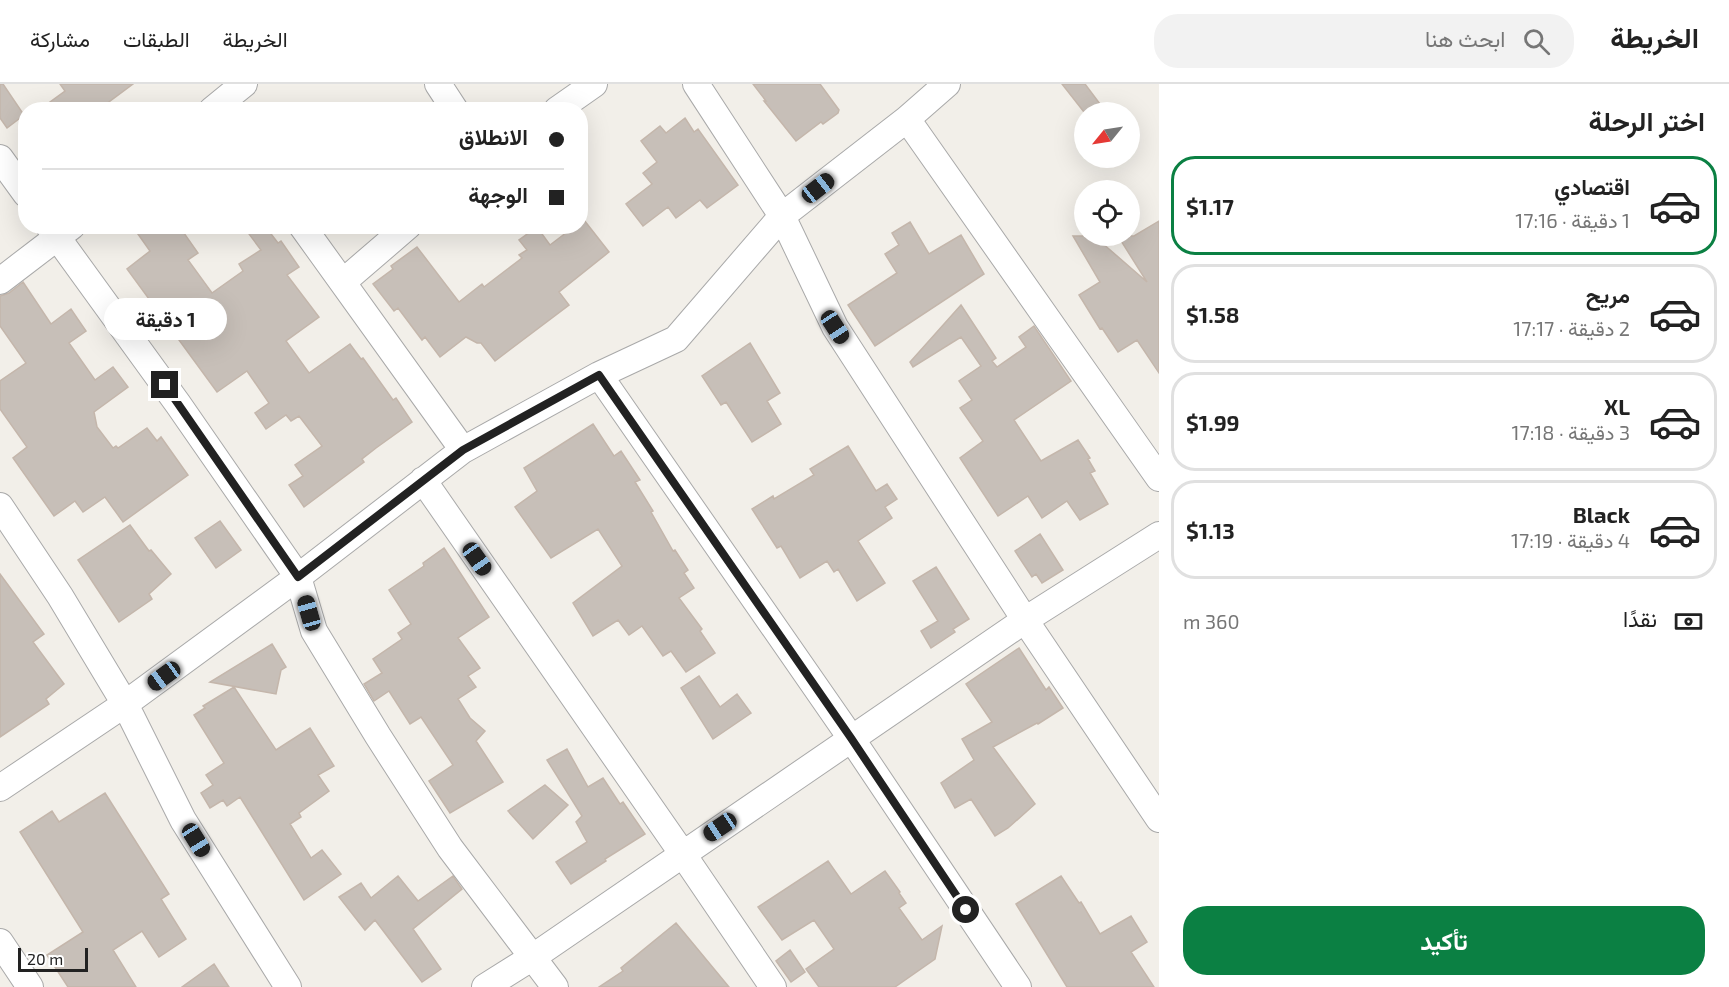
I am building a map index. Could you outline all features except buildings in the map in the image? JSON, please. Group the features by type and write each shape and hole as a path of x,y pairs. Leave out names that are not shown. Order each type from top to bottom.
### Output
{"street":[{"path":"222,102 244,84"},
{"path":"438,84 450,102"},
{"path":"568,102 594,84"},
{"path":"696,84 782,216 835,327 1025,620 1159,819"},
{"path":"0,788 125,704 298,577 463,450 599,375 676,339 782,216 907,119 947,84"},
{"path":"907,119 1159,478"},
{"path":"0,158 18,183"},
{"path":"0,281 56,234"},
{"path":"62,234 298,577 314,631 450,848 555,987"},
{"path":"308,234 463,450"},
{"path":"343,282 399,234"},
{"path":"599,375 851,738 1017,987"},
{"path":"423,480 773,987"},
{"path":"4,521 60,596 125,704 183,820 288,987"},
{"path":"485,987 533,957 1025,620 1159,535"},
{"path":"0,942 30,987"}],"route":[{"path":"165,385 298,577 463,450 599,375 851,738 966,910"}]}
